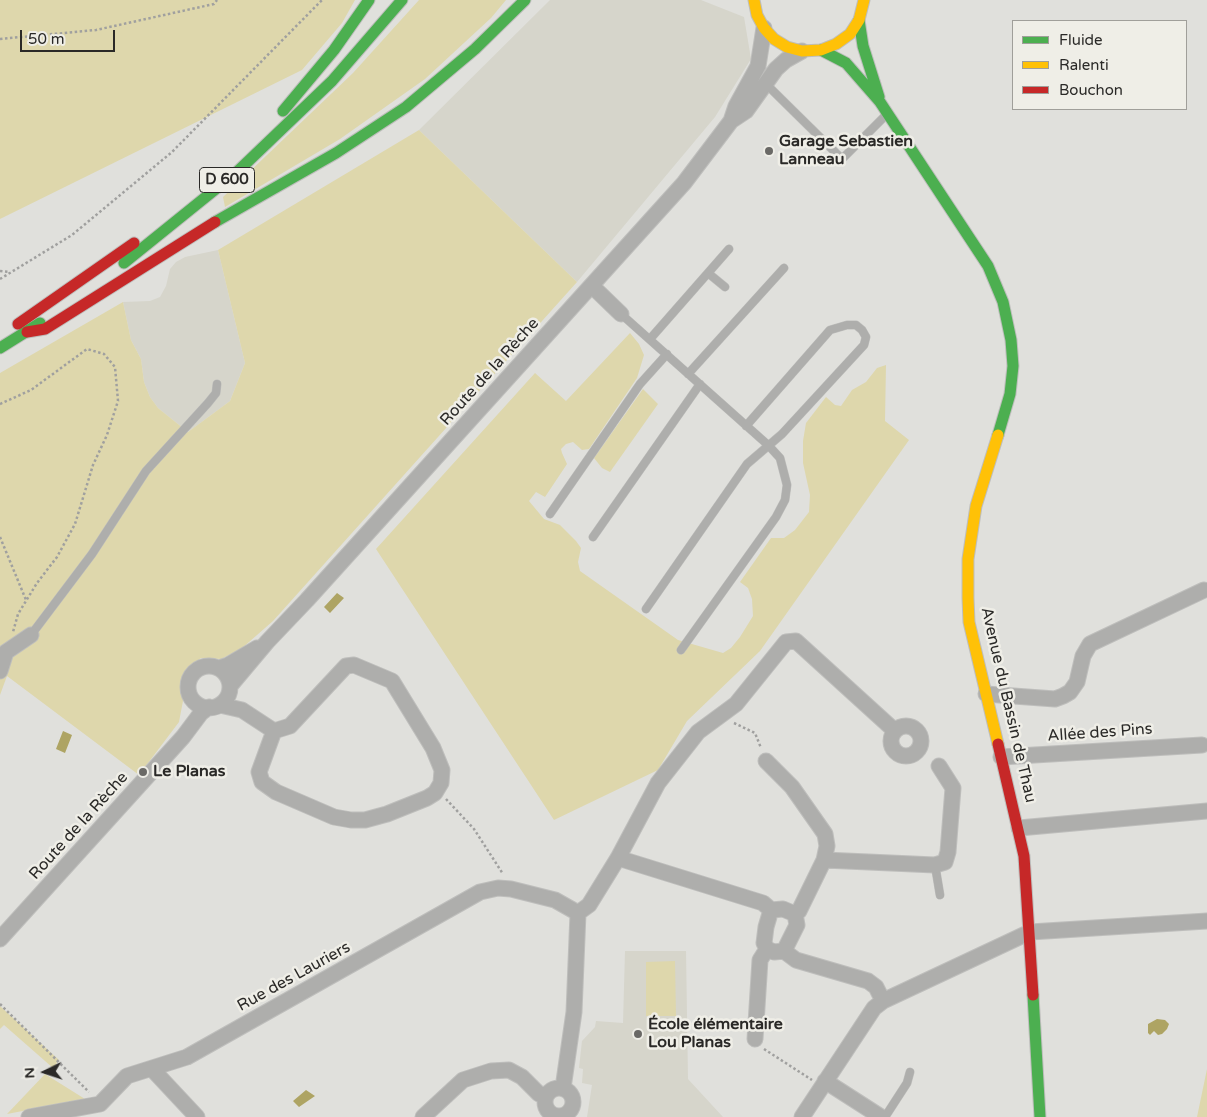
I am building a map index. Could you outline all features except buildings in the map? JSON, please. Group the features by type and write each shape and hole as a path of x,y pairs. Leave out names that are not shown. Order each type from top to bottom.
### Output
{"main road":[{"path":"272,124 334,50 369,0"},
{"name":"D 600","path":"0,334 53,301 171,213 272,124 320,78 391,0"},
{"name":"D 600","path":"0,348 75,300 122,265 238,171 332,81 402,0"},
{"path":"27,332 45,329 215,222 336,153 406,107 475,49 525,0"},
{"path":"754,0 757,15 764,28 774,39 787,47 802,51 821,50 836,44 850,34 859,20 864,3"},
{"name":"Avenue du Bassin de Thau","path":"859,20 863,46 880,102"},
{"name":"Avenue du Bassin de Thau","path":"821,50 846,63 888,113 988,266 1003,302 1011,340 1013,366 1010,394 976,506 968,559 969,622 1019,828 1024,856 1040,1117"}],"street":[{"name":"Route de la Rèche","path":"230,688 267,642 314,593 684,183 731,121 736,106 758,66 764,28"},
{"name":"Route de la Rèche","path":"731,121 746,111 765,83 786,60 802,51"},
{"path":"592,286 621,314"},
{"path":"986,694 1055,698 1063,696 1070,692 1077,682 1083,656 1090,644 1204,590"},
{"path":"0,671 6,652 32,635"},
{"path":"563,1088 574,1012 578,913 589,904 618,858 658,783 698,732 736,704 786,642 796,641 895,731"},
{"name":"Route de la Rèche","path":"219,668 228,665 267,642"},
{"path":"354,665 392,681 433,748 442,770 441,783 428,798 365,820 334,818 276,792 262,782 259,772 274,732 290,726 346,666 354,665"},
{"path":"242,710 238,699 230,688 227,676 219,668 206,666 194,672 189,685 192,698 196,703 242,710 274,732"},
{"path":"214,706 228,696 230,688"},
{"name":"Route de la Rèche","path":"183,737 191,710 192,698"},
{"name":"Route de la Rèche","path":"0,939 183,737 202,713 214,706"},
{"name":"Allée des Pins","path":"1001,757 1202,745"},
{"path":"766,761 792,786 825,834 827,846 824,860 799,911 795,914"},
{"path":"824,860 934,865 945,862 948,852 953,788 939,766"},
{"path":"1019,828 1207,811"},
{"path":"618,858 763,904 771,910 783,909 795,914"},
{"name":"Rue des Lauriers","path":"100,1104 127,1076 153,1070 187,1057 480,892 498,888 511,889 555,900 578,913"},
{"path":"771,910 764,943 767,949 774,952 784,951 796,960 868,981 876,987 883,1001"},
{"path":"784,951 797,925 795,914"},
{"path":"802,1117 874,1008 883,1001 1030,932 1207,921"},
{"path":"755,1040 760,960 767,949"},
{"path":"153,1070 197,1117"},
{"path":"424,1117 463,1080 491,1071 509,1070 522,1077 540,1094 546,1096"},
{"path":"823,1084 883,1117"},
{"path":"563,1088 572,1098 571,1108 565,1116 555,1115 547,1110 546,1096 553,1089 563,1088"},
{"path":"29,1117 100,1104"}],"lane":[{"path":"864,3 875,0"},
{"path":"765,83 842,160 888,113"},
{"path":"650,339 729,249"},
{"path":"688,374 784,268"},
{"path":"708,272 724,287"},
{"path":"621,314 768,445 780,458 787,485 785,500 776,517 681,650"},
{"path":"646,609 748,464 782,434 864,345 866,338 862,330 856,325 847,324 830,330 746,426"},
{"path":"550,514 640,384 667,354"},
{"path":"32,635 92,554 146,471 208,403 216,393 217,384"},
{"path":"592,537 700,384"},
{"path":"934,865 940,895"},
{"path":"883,1117 907,1083 910,1072"}],"path":[{"path":"0,40 96,30 214,4 217,0"},
{"path":"0,279 72,235 172,152 322,0"},
{"path":"0,270 11,272"},
{"path":"0,404 31,390 87,349 104,354 115,367 118,401 107,435 93,465 75,524 57,557 37,583 18,614 6,652"},
{"path":"0,537 26,601"},
{"path":"719,715 755,733 766,761"},
{"path":"438,788 474,829 511,889"},
{"path":"0,1004 100,1104"},
{"path":"0,1010 3,1006"},
{"path":"755,1040 770,1054 823,1084"}],"shaded area":[{"path":"0,0 355,0 342,23 302,70 0,219"},
{"path":"419,0 506,0 491,18 425,79 340,139 225,207 223,197 353,73"},
{"path":"550,0 701,0 744,17 751,59 715,117 577,282 419,130"},
{"path":"419,130 577,282 273,621 241,649 221,659 201,658 189,669 179,722 139,775 7,676 0,695 0,373 123,302 131,340 141,359 144,382 150,397 158,408 188,432 230,401 245,363 218,250"},
{"path":"218,250 245,363 230,401 188,432 158,408 150,397 144,382 141,359 131,340 123,302 150,301 160,297 166,286 170,269 176,262 185,257"},
{"path":"630,333 639,344 644,355 637,378 589,449 582,450 573,442 566,444 561,449 567,464 545,497 536,492 529,501 544,519 560,525 576,541 581,548 578,562 580,571 678,640 723,653 731,648 740,637 753,616 752,599 748,588 740,582 771,538 784,538 795,530 809,512 810,495 803,463 803,441 806,423 826,397 835,405 841,406 852,390 866,382 877,368 886,365 885,421 909,440 760,651 687,721 658,770 554,820 376,549 535,373 566,401"},
{"path":"643,389 658,404 610,472 602,468 594,458"},
{"path":"337,593 344,598 330,613 324,607"},
{"path":"63,731 72,735 65,753 56,749"},
{"name":"École élémentaire Lou Planas","path":"625,951 686,951 688,1079 723,1117 587,1117 592,1085 582,1083 583,1069 579,1068 582,1041 595,1027 596,1021 623,1023"},
{"path":"675,961 676,1016 646,1016 646,962"},
{"path":"0,1006 59,1060 53,1068 4,1025 0,1029"},
{"path":"1157,1019 1165,1020 1169,1024 1167,1029 1162,1034 1158,1035 1154,1031 1150,1035 1148,1033 1148,1024"},
{"path":"1207,1069 1207,1117 1197,1117"},
{"path":"45,1074 85,1099 7,1114"},
{"path":"306,1090 315,1096 299,1107 293,1101"}],"traffic: fast":[{"path":"283,111 334,50 369,0"},
{"path":"124,263 238,171 332,81 402,0"},
{"path":"215,222 336,153 406,107 475,49 525,0"},
{"path":"859,20 863,46 879,97"},
{"path":"821,50 846,63 880,102 988,266 1003,302 1011,340 1013,366 1010,394 998,435"},
{"path":"0,348 40,323"},
{"path":"1033,995 1040,1117"}],"traffic: slow":[{"path":"754,0 757,15 764,28 774,39 787,47 802,51 821,50 836,44 850,34 859,20 864,0"},
{"path":"998,435 976,506 968,559 969,622 998,744"}],"traffic: jam":[{"path":"27,332 45,329 215,222"},
{"path":"18,324 134,243"},
{"path":"998,744 1024,856 1033,995"}],"place":[{"name":"Garage Sebastien Lanneau","path":"769,151"},
{"name":"Le Planas","path":"143,772"},
{"name":"École élémentaire Lou Planas","path":"638,1034"}]}
